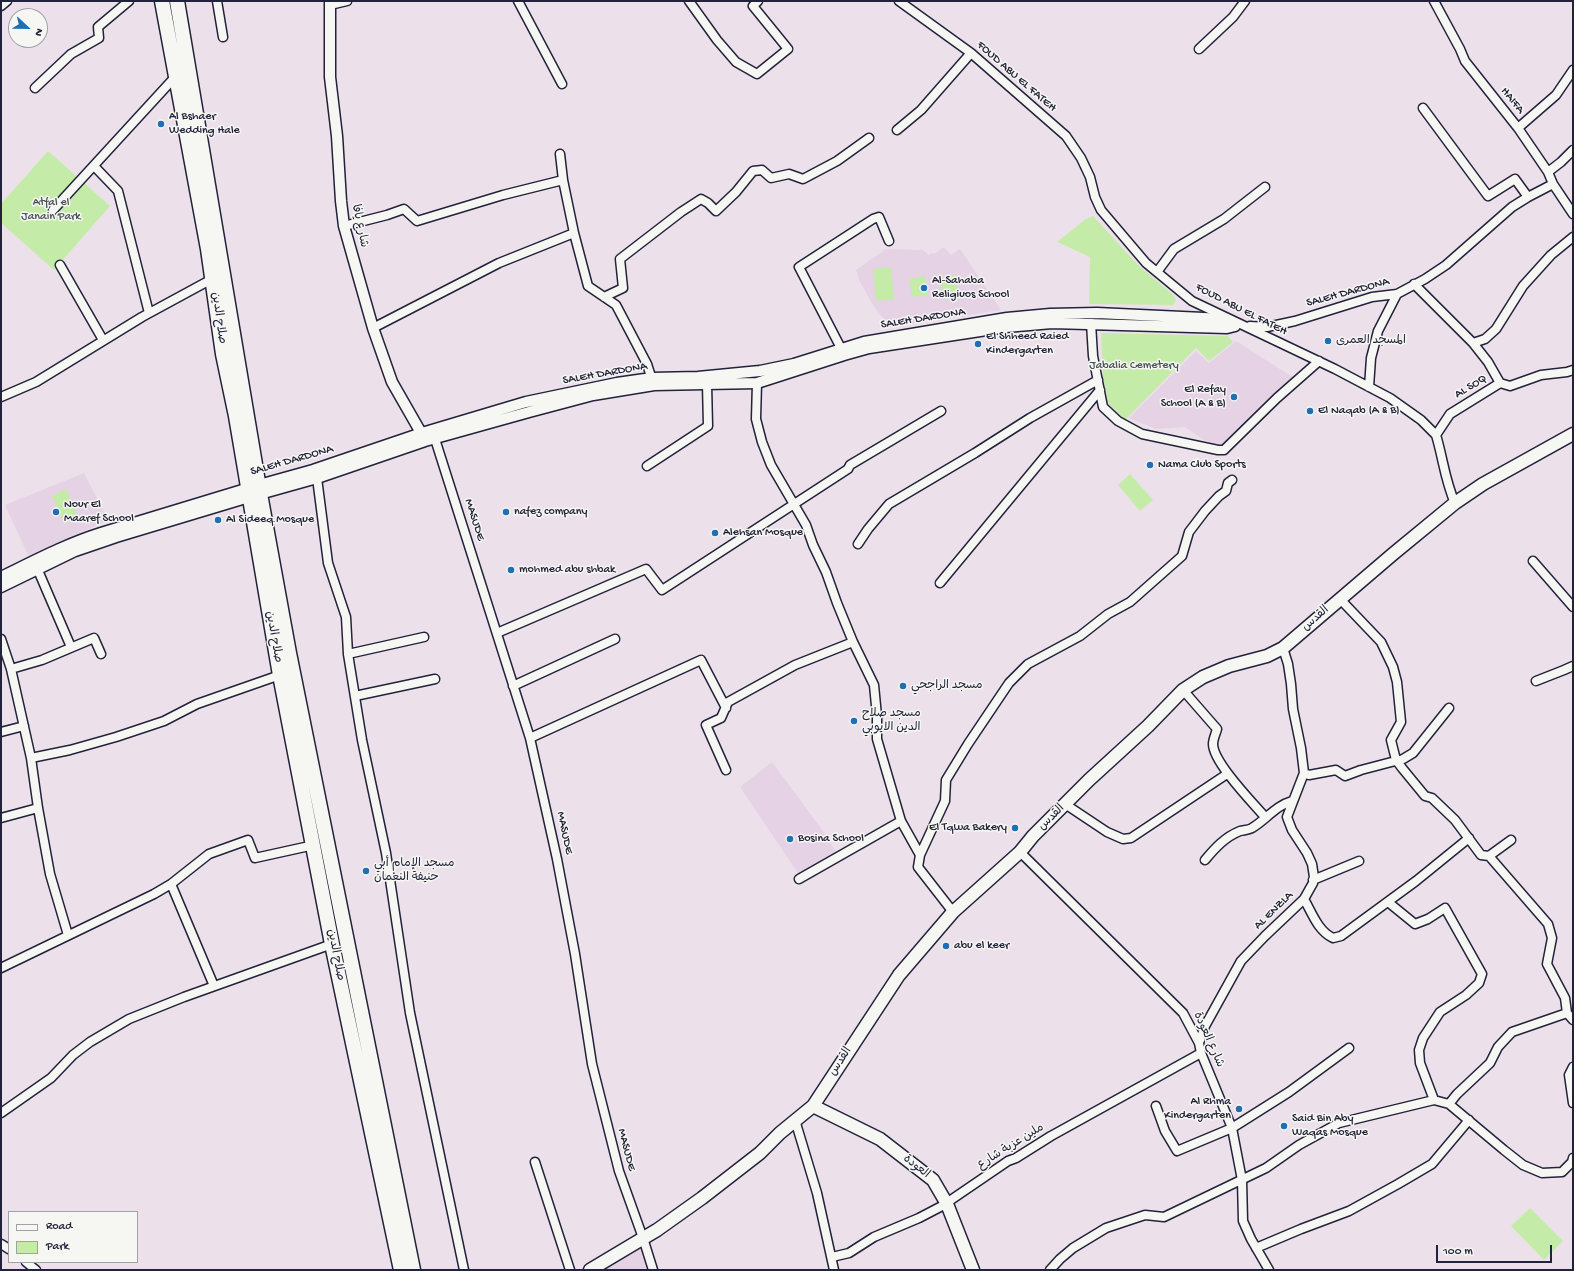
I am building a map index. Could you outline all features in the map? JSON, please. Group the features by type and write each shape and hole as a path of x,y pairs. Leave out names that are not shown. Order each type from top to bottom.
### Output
{"highway":[{"name":"صلاح الدين","path":"162,1 208,249 223,354 289,654 413,1270"},
{"name":"صلاح الدين","path":"177,1 254,491 280,675 332,944 401,1270"}],"main road":[{"name":"القدس","path":"590,1270 657,1230 702,1198 754,1158 795,1120 813,1106 899,975 953,912 1020,852 1089,780 1148,726 1183,690 1203,677 1229,666 1267,656 1283,648 1455,503 1483,484 1573,434"},
{"name":"العودة","path":"813,1106 880,1139 933,1180 947,1204 972,1270"}],"street":[{"path":"1,6 7,1"},
{"path":"36,88 72,54 99,38 98,27 129,1"},
{"path":"217,1 223,37"},
{"path":"330,3 346,1"},
{"path":"518,1 562,84"},
{"path":"689,1 717,40 736,62 757,74 788,49 753,6 758,1"},
{"name":"FOUD ABU EL FATEH","path":"900,1 971,53 1066,136 1081,158 1090,177 1095,197 1101,210 1146,263 1192,301 1240,326 1319,361 1390,398 1421,420 1436,435"},
{"path":"1199,49 1233,17 1245,1"},
{"name":"HAIFA","path":"1434,1 1465,61 1518,128 1548,172 1553,184 1573,214"},
{"name":"شارع يافا","path":"330,3 330,77 337,136 344,226 373,328 392,382 427,437"},
{"path":"896,130 921,110 971,53"},
{"path":"1518,128 1556,95 1573,70"},
{"path":"53,210 176,76"},
{"path":"1423,108 1488,196 1515,179 1528,196"},
{"path":"604,297 623,288 620,259 681,212 701,199 708,203 716,211 736,192 754,171 762,170 772,178 789,174 803,179 837,161 869,138"},
{"path":"1548,172 1573,150"},
{"path":"560,154 563,180 574,233 588,286 616,305 647,364 653,382"},
{"path":"94,166 118,191 148,313"},
{"path":"344,226 387,216 404,209 417,221 503,195 563,180"},
{"name":"SALEH DARDONA","path":"1,578 80,540 254,491 317,478 526,402 617,382 707,384 757,383 843,351 1006,327 1052,323 1091,323 1227,328 1240,326 1267,327 1295,322 1372,297 1397,294 1446,265 1528,196 1553,184"},
{"path":"1157,272 1174,249 1224,219 1264,187"},
{"path":"843,351 799,267 872,219 879,217 889,241"},
{"path":"373,328 499,263 574,233"},
{"path":"1473,343 1484,339 1496,329 1523,286 1551,254 1573,237"},
{"path":"60,265 103,340"},
{"path":"1,397 36,382 148,313 212,279"},
{"path":"1414,284 1473,343 1488,362 1500,383"},
{"path":"1369,387 1371,358 1378,331 1397,294"},
{"name":"SALEH DARDONA","path":"1,587 37,568 75,551 313,470 427,437 593,395 653,382 760,371 794,364 885,338 1007,318 1050,314 1097,313 1225,319 1240,326"},
{"path":"1091,323 1093,356 1103,406 1118,421 1142,434 1191,445 1224,450 1277,398 1319,361"},
{"name":"AL SOQ","path":"1436,435 1450,414 1500,383 1510,386 1541,375 1573,370"},
{"path":"858,544 868,529 889,504 975,453 1030,418 1098,380"},
{"path":"757,383 756,419 762,442 771,465 806,525 853,642 874,685 877,716 876,739 901,820 920,855"},
{"path":"647,466 708,426 707,384"},
{"path":"940,583 1100,390"},
{"path":"497,633 646,569 662,590 848,469 850,465 941,411"},
{"path":"1436,435 1443,456 1448,487 1455,503"},
{"name":"MASUDE","path":"427,437 497,633 530,738 559,866 575,954 592,1064 619,1171 653,1270"},
{"path":"317,478 328,563 346,617 348,654 362,740 386,853 410,1013 464,1270"},
{"path":"953,912 918,867 920,855 945,801 946,780 968,744 1009,683 1028,664 1080,636 1108,614 1130,602 1182,556 1189,532 1205,510 1226,491 1228,483 1232,480"},
{"path":"1533,561 1573,607"},
{"path":"37,568 71,647"},
{"path":"1340,599 1381,642 1393,667 1399,698 1401,722 1390,740 1396,760 1425,796 1432,798 1455,820 1481,855 1488,856 1548,924 1552,938 1547,964 1565,998 1567,1013 1573,1020"},
{"path":"348,654 424,637"},
{"path":"11,669 42,660 94,638 101,654"},
{"path":"1,639 11,669 31,758 50,874 68,936"},
{"path":"513,686 615,639"},
{"path":"726,770 706,725 721,718 728,702 795,665 853,642"},
{"path":"1283,648 1288,664 1293,709 1301,748 1304,773 1287,817 1292,830 1307,853 1312,864 1313,880 1359,861"},
{"path":"530,738 700,660 726,708"},
{"path":"1536,681 1573,666"},
{"path":"31,758 70,750 164,721 197,704 280,675"},
{"path":"355,696 435,679"},
{"path":"1183,690 1217,729 1213,744 1217,759 1265,817"},
{"path":"1304,773 1309,775 1336,770 1346,776 1361,770 1403,759 1413,753 1450,708"},
{"path":"1,732 24,726"},
{"path":"1066,804 1107,832 1123,840 1131,838 1228,774"},
{"path":"1205,860 1225,839 1242,830 1251,829 1283,804 1292,801"},
{"path":"1,818 38,808"},
{"path":"798,879 901,820"},
{"path":"1304,899 1319,925 1328,935 1333,938 1341,936 1388,902 1469,838"},
{"path":"1,968 154,894 171,884 210,854 248,840 255,858 314,845"},
{"path":"1488,856 1511,840"},
{"name":"شارع العودة","path":"1020,852 1183,1013 1199,1043 1201,1053 1232,1128 1242,1180 1243,1221 1269,1270"},
{"name":"AL ENZLA","path":"1199,1043 1205,1026 1241,961 1264,936 1304,899 1313,880"},
{"path":"171,884 214,986"},
{"path":"1388,902 1415,924 1420,923 1445,908 1482,974 1479,983 1440,1012 1423,1038 1419,1050 1420,1063 1434,1100"},
{"path":"1,1113 51,1078 74,1055 90,1042 129,1019 214,986 332,944"},
{"path":"1449,1104 1457,1094 1490,1063 1498,1047 1512,1032 1567,1013"},
{"path":"1156,1106 1165,1131 1177,1151 1232,1128 1289,1092 1349,1048"},
{"name":"ملين عزبة شارع","path":"832,1257 849,1253 874,1237 919,1218 947,1204 1008,1161 1016,1158 1051,1136 1201,1053"},
{"path":"1573,1067 1569,1075 1573,1103"},
{"path":"1050,1270 1073,1248 1106,1228 1145,1215 1164,1217 1266,1168 1299,1145 1339,1123 1434,1100 1449,1104 1523,1165 1542,1174 1562,1172 1573,1161"},
{"path":"795,1120 816,1193 834,1270"},
{"path":"1256,1248 1348,1211 1432,1164 1469,1120"},
{"path":"535,1162 570,1270"},
{"path":"27,1263 36,1270"}],"shaded area":[{"name":"Al-Sahaba Religiuos School","path":"944,247 951,255 960,249 1001,310 890,327 873,305 859,280 856,270 886,249 923,250 929,255 931,253 934,254"},
{"path":"1236,341 1294,378 1224,447 1204,440 1185,427 1156,429 1129,418 1196,351 1209,363"},
{"name":"Nour El Maaref School","path":"84,473 108,520 29,557 5,505"},
{"path":"772,762 823,831 838,855 800,876 740,787"},
{"path":"640,1242 651,1270 594,1270"}],"green space":[{"name":"Atfal el Janain Park","path":"48,151 110,206 54,270 1,223 1,204"},
{"path":"1093,216 1139,266 1172,294 1176,300 1173,305 1089,304 1090,257 1057,242 1086,219"},
{"path":"891,267 894,299 876,301 873,269"},
{"path":"955,275 958,297 943,299 940,278"},
{"path":"925,276 928,295 912,297 909,279"},
{"name":"Jabalia Cemetery","path":"1101,333 1228,336 1233,342 1209,361 1196,348 1125,420 1108,403 1103,377"},
{"path":"1130,474 1153,500 1140,511 1118,485"},
{"path":"66,489 78,517 65,523 52,496"},
{"path":"1530,1208 1563,1241 1544,1260 1511,1226"}],"place":[{"name":"Al Bshaer Wedding Hale","path":"161,124"},
{"name":"Al-Sahaba Religiuos School","path":"924,288"},
{"name":"المسجد العمرى","path":"1328,341"},
{"name":"El Shheed Raied Kindergarten","path":"978,344"},
{"name":"El Refay School (A & B)","path":"1234,397"},
{"name":"El Naqab (A & B)","path":"1310,411"},
{"name":"Nama Club Sports","path":"1150,465"},
{"name":"Nour El Maaref School","path":"56,512"},
{"name":"nafez company","path":"506,512"},
{"name":"Al Sideeq Mosque","path":"218,520"},
{"name":"Alehsan Mosque","path":"715,533"},
{"name":"mohmed abu shbak","path":"511,570"},
{"name":"مسجد الراجحي","path":"903,686"},
{"name":"مسجد صلاح الدين الايوبي","path":"854,721"},
{"name":"El Tqwa Bakery","path":"1015,828"},
{"name":"Bosina School","path":"790,839"},
{"name":"مسجد الإمام أبي حنيفة النعمان","path":"366,871"},
{"name":"abu el keer","path":"946,946"},
{"name":"Al Rhma Kindergarten","path":"1239,1109"},
{"name":"Said Bin Aby Waqas Mosque","path":"1284,1126"}]}
